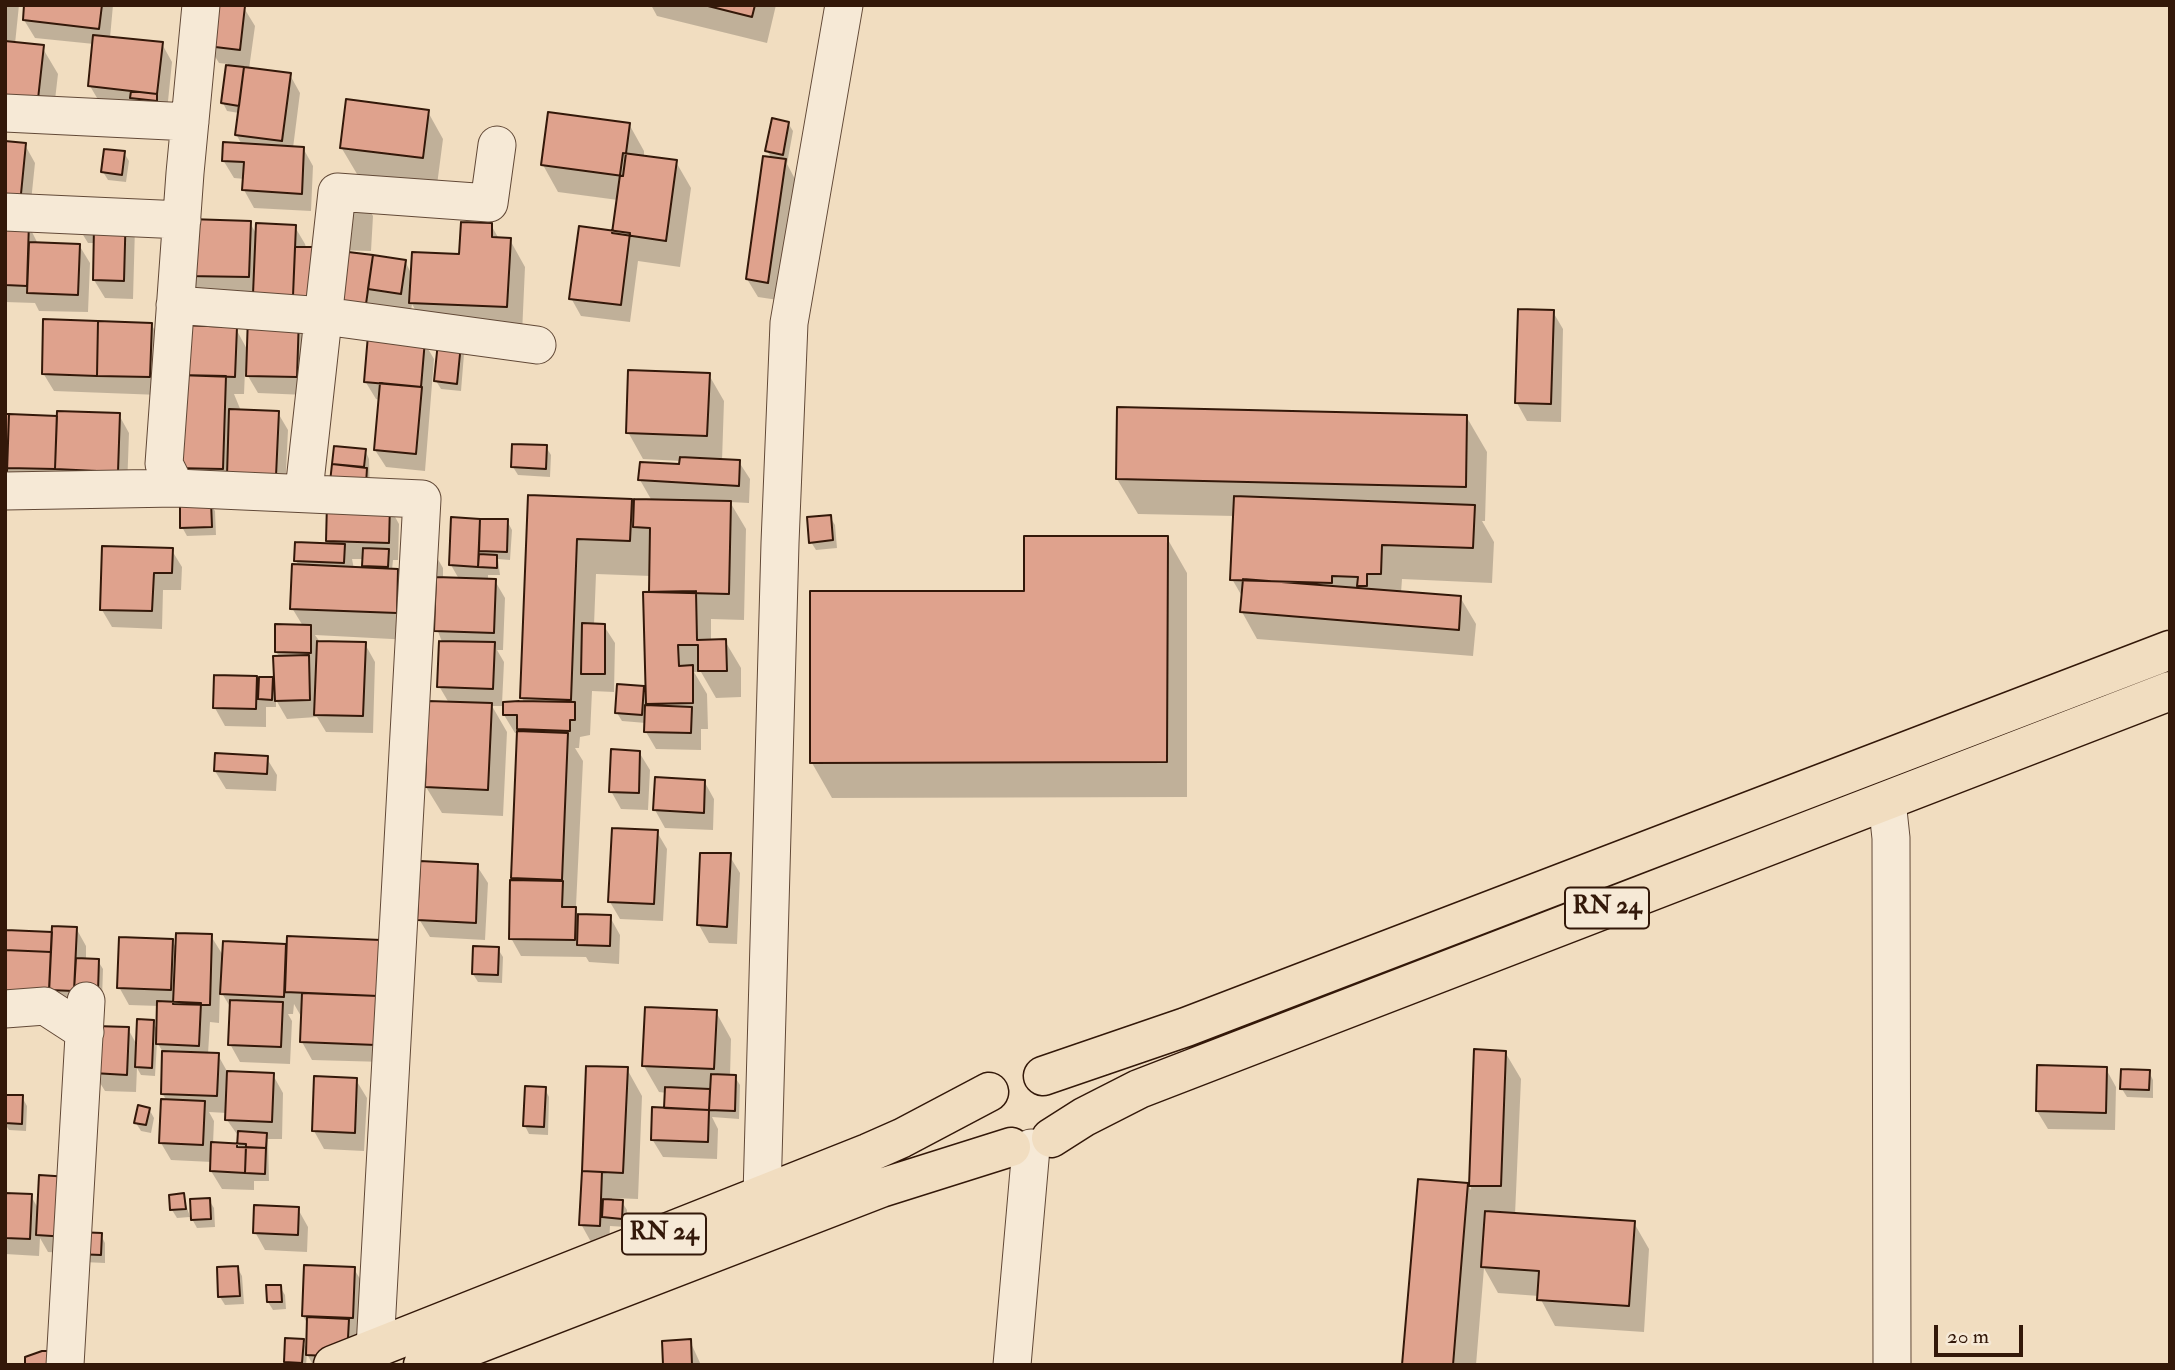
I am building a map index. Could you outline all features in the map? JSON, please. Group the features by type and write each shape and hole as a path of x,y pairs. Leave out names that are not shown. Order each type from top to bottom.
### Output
{"highway":[{"name":"RN 24","path":"1043,1076 1186,1027 2170,650"},
{"name":"RN 24","path":"423,1365 881,1188 1031,1144 1139,1089 2170,691"},
{"path":"1019,1071 1043,1076 1053,1083 1063,1105 1063,1117 1031,1144 990,1130 986,1118 989,1091 997,1082 1019,1071"},
{"name":"RN 24","path":"333,1365 902,1138 989,1091"}],"street":[{"path":"176,488 164,464 201,5"},
{"path":"762,1195 780,543 789,323 844,5"},
{"path":"5,113 190,122"},
{"path":"304,491 337,192 489,203 497,145"},
{"path":"5,212 182,220"},
{"path":"175,304 324,316 537,345"},
{"path":"5,491 176,488 304,491 422,499 375,1348"},
{"path":"1886,801 1891,838 1892,1365"},
{"path":"5,1009 45,1006 86,1016 65,1365"},
{"path":"1012,1365 1031,1144"}],"building":[{"path":"24,5 102,5 99,29 23,20"},
{"path":"212,5 245,6 240,50 207,46"},
{"path":"704,5 755,5 752,17"},
{"path":"93,35 163,42 157,94 88,86"},
{"path":"5,41 44,45 38,99 5,96"},
{"path":"226,65 244,67 239,106 221,103"},
{"path":"244,67 291,73 282,141 235,135"},
{"path":"131,91 157,94 157,101 130,98"},
{"path":"346,99 429,110 423,158 340,148"},
{"path":"548,112 630,123 623,176 541,165"},
{"path":"772,118 789,122 783,155 765,151"},
{"path":"5,141 26,143 20,204 5,202"},
{"path":"223,142 304,147 302,194 242,190 244,162 222,161"},
{"path":"104,149 125,151 122,175 101,172"},
{"path":"623,153 677,160 666,241 612,233"},
{"path":"763,156 786,159 768,283 746,279"},
{"path":"126,207 124,281 93,280 94,226"},
{"path":"189,219 251,221 249,277 187,276"},
{"path":"5,222 29,222 27,286 5,285"},
{"path":"461,222 492,223 492,237 511,238 507,307 409,303 412,252 459,254"},
{"path":"256,223 296,225 293,296 253,294"},
{"path":"579,226 630,233 621,305 569,299"},
{"path":"29,242 80,244 78,295 27,293"},
{"path":"295,247 317,247 315,296 293,296"},
{"path":"340,251 373,255 365,311 332,307"},
{"path":"373,255 406,260 401,294 368,289"},
{"path":"1518,309 1554,310 1551,404 1515,403"},
{"path":"248,316 299,317 297,377 246,376"},
{"path":"43,319 98,321 97,376 42,374"},
{"path":"98,321 152,323 150,377 97,376"},
{"path":"179,325 237,327 235,377 178,375"},
{"path":"368,335 425,340 421,387 364,382"},
{"path":"438,342 461,344 457,384 434,381"},
{"path":"628,370 710,373 707,436 626,433"},
{"path":"178,375 226,376 223,469 174,468"},
{"path":"380,383 422,387 416,454 374,450"},
{"path":"1117,407 1467,415 1466,487 1116,479"},
{"path":"229,409 279,411 276,476 227,475"},
{"path":"57,411 120,413 118,472 55,469"},
{"path":"5,414 9,414 7,472 5,472"},
{"path":"9,414 57,416 55,469 7,468"},
{"path":"512,444 547,445 546,469 511,467"},
{"path":"334,446 366,449 364,467 332,464"},
{"path":"680,457 740,460 739,486 638,480 640,462 679,464"},
{"path":"332,464 367,468 366,485 330,482"},
{"path":"528,495 632,499 630,541 577,539 571,700 520,698"},
{"path":"1234,496 1475,505 1473,548 1382,545 1381,574 1367,574 1367,586 1357,586 1358,577 1332,576 1332,583 1230,580"},
{"path":"634,499 731,501 729,594 649,592 650,528 633,527"},
{"path":"211,501 212,527 180,528 180,502"},
{"path":"327,503 390,505 389,543 326,541"},
{"path":"831,515 833,540 809,543 807,517"},
{"path":"451,517 480,519 478,567 449,565"},
{"path":"480,519 508,519 507,552 479,551"},
{"path":"1024,536 1168,536 1167,762 810,763 810,591 1024,591"},
{"path":"295,542 345,544 344,563 294,561"},
{"path":"102,546 173,548 172,573 154,573 152,611 100,610"},
{"path":"363,548 389,549 388,567 362,566"},
{"path":"479,554 497,555 497,568 478,567"},
{"path":"292,564 398,569 397,613 290,609"},
{"path":"436,577 496,579 494,633 434,631"},
{"path":"1243,579 1461,596 1459,630 1240,612"},
{"path":"696,591 697,640 726,639 727,671 698,671 698,645 678,645 679,666 693,665 693,703 646,704 643,592"},
{"path":"582,623 605,624 605,674 581,674"},
{"path":"275,624 311,625 311,653 275,652"},
{"path":"317,641 366,642 363,716 314,715"},
{"path":"439,641 495,642 493,689 437,687"},
{"path":"309,655 310,700 275,701 273,656"},
{"path":"214,675 257,676 256,709 213,708"},
{"path":"259,677 273,677 272,700 258,699"},
{"path":"617,684 644,686 642,715 615,713"},
{"path":"428,701 492,703 488,790 425,787"},
{"path":"503,702 575,702 575,720 570,720 570,731 517,729 517,715 503,715"},
{"path":"645,705 692,707 691,733 644,732"},
{"path":"517,731 568,733 562,880 511,878"},
{"path":"611,749 640,751 639,793 609,792"},
{"path":"215,753 268,756 267,774 214,771"},
{"path":"655,777 705,780 704,813 653,810"},
{"path":"612,828 658,830 654,904 608,902"},
{"path":"700,853 731,853 727,927 697,925"},
{"path":"420,861 478,864 476,923 417,920"},
{"path":"510,880 563,881 562,907 576,907 575,940 509,939"},
{"path":"578,914 611,915 610,946 577,945"},
{"path":"52,926 77,927 74,991 49,990"},
{"path":"6,930 52,932 51,952 5,950"},
{"path":"176,933 212,934 210,1005 173,1004"},
{"path":"287,936 381,940 378,996 285,992"},
{"path":"119,937 173,939 171,990 117,988"},
{"path":"223,941 286,944 284,997 220,994"},
{"path":"473,946 499,947 498,975 472,974"},
{"path":"5,950 51,952 49,993 5,991"},
{"path":"76,958 99,959 98,992 74,991"},
{"path":"302,993 378,996 376,1045 300,1042"},
{"path":"230,1000 283,1002 281,1047 228,1045"},
{"path":"157,1001 201,1003 199,1046 156,1044"},
{"path":"645,1007 717,1010 714,1069 642,1066"},
{"path":"137,1019 154,1020 152,1068 135,1067"},
{"path":"95,1026 129,1027 127,1075 93,1073"},
{"path":"1474,1049 1506,1051 1501,1186 1469,1186"},
{"path":"162,1051 219,1053 217,1096 161,1094"},
{"path":"2037,1065 2107,1067 2106,1113 2036,1111"},
{"path":"586,1066 628,1067 623,1173 582,1171"},
{"path":"2121,1069 2150,1070 2149,1090 2120,1089"},
{"path":"227,1071 274,1073 272,1122 225,1120"},
{"path":"711,1074 736,1075 735,1111 709,1110"},
{"path":"314,1076 357,1078 355,1133 312,1131"},
{"path":"525,1086 546,1087 544,1127 523,1126"},
{"path":"665,1087 710,1089 709,1110 664,1108"},
{"path":"5,1095 23,1095 22,1124 5,1123"},
{"path":"161,1099 205,1101 203,1145 159,1143"},
{"path":"138,1105 150,1108 146,1125 134,1123"},
{"path":"652,1107 709,1110 708,1142 651,1140"},
{"path":"238,1131 267,1133 266,1148 237,1147"},
{"path":"211,1142 246,1144 245,1173 210,1171"},
{"path":"246,1147 266,1148 265,1174 245,1173"},
{"path":"582,1171 602,1172 600,1226 579,1225"},
{"path":"39,1175 70,1177 68,1237 36,1235"},
{"path":"1418,1179 1468,1183 1453,1365 1402,1365"},
{"path":"5,1193 32,1194 30,1239 5,1238"},
{"path":"184,1193 186,1209 170,1210 169,1195"},
{"path":"210,1198 211,1219 191,1220 190,1199"},
{"path":"603,1199 623,1200 622,1219 602,1217"},
{"path":"254,1205 299,1207 298,1235 253,1233"},
{"path":"1485,1211 1635,1221 1629,1306 1537,1300 1539,1271 1481,1267"},
{"path":"77,1232 102,1233 101,1255 76,1254"},
{"path":"304,1265 355,1267 353,1318 302,1316"},
{"path":"238,1266 240,1296 218,1297 217,1267"},
{"path":"266,1285 281,1285 282,1302 267,1302"},
{"path":"307,1317 349,1319 347,1357 306,1355"},
{"path":"285,1338 304,1339 302,1363 284,1362"},
{"path":"691,1339 692,1365 663,1365 662,1341"},
{"path":"42,1351 52,1351 52,1365 25,1365 25,1357"}]}
